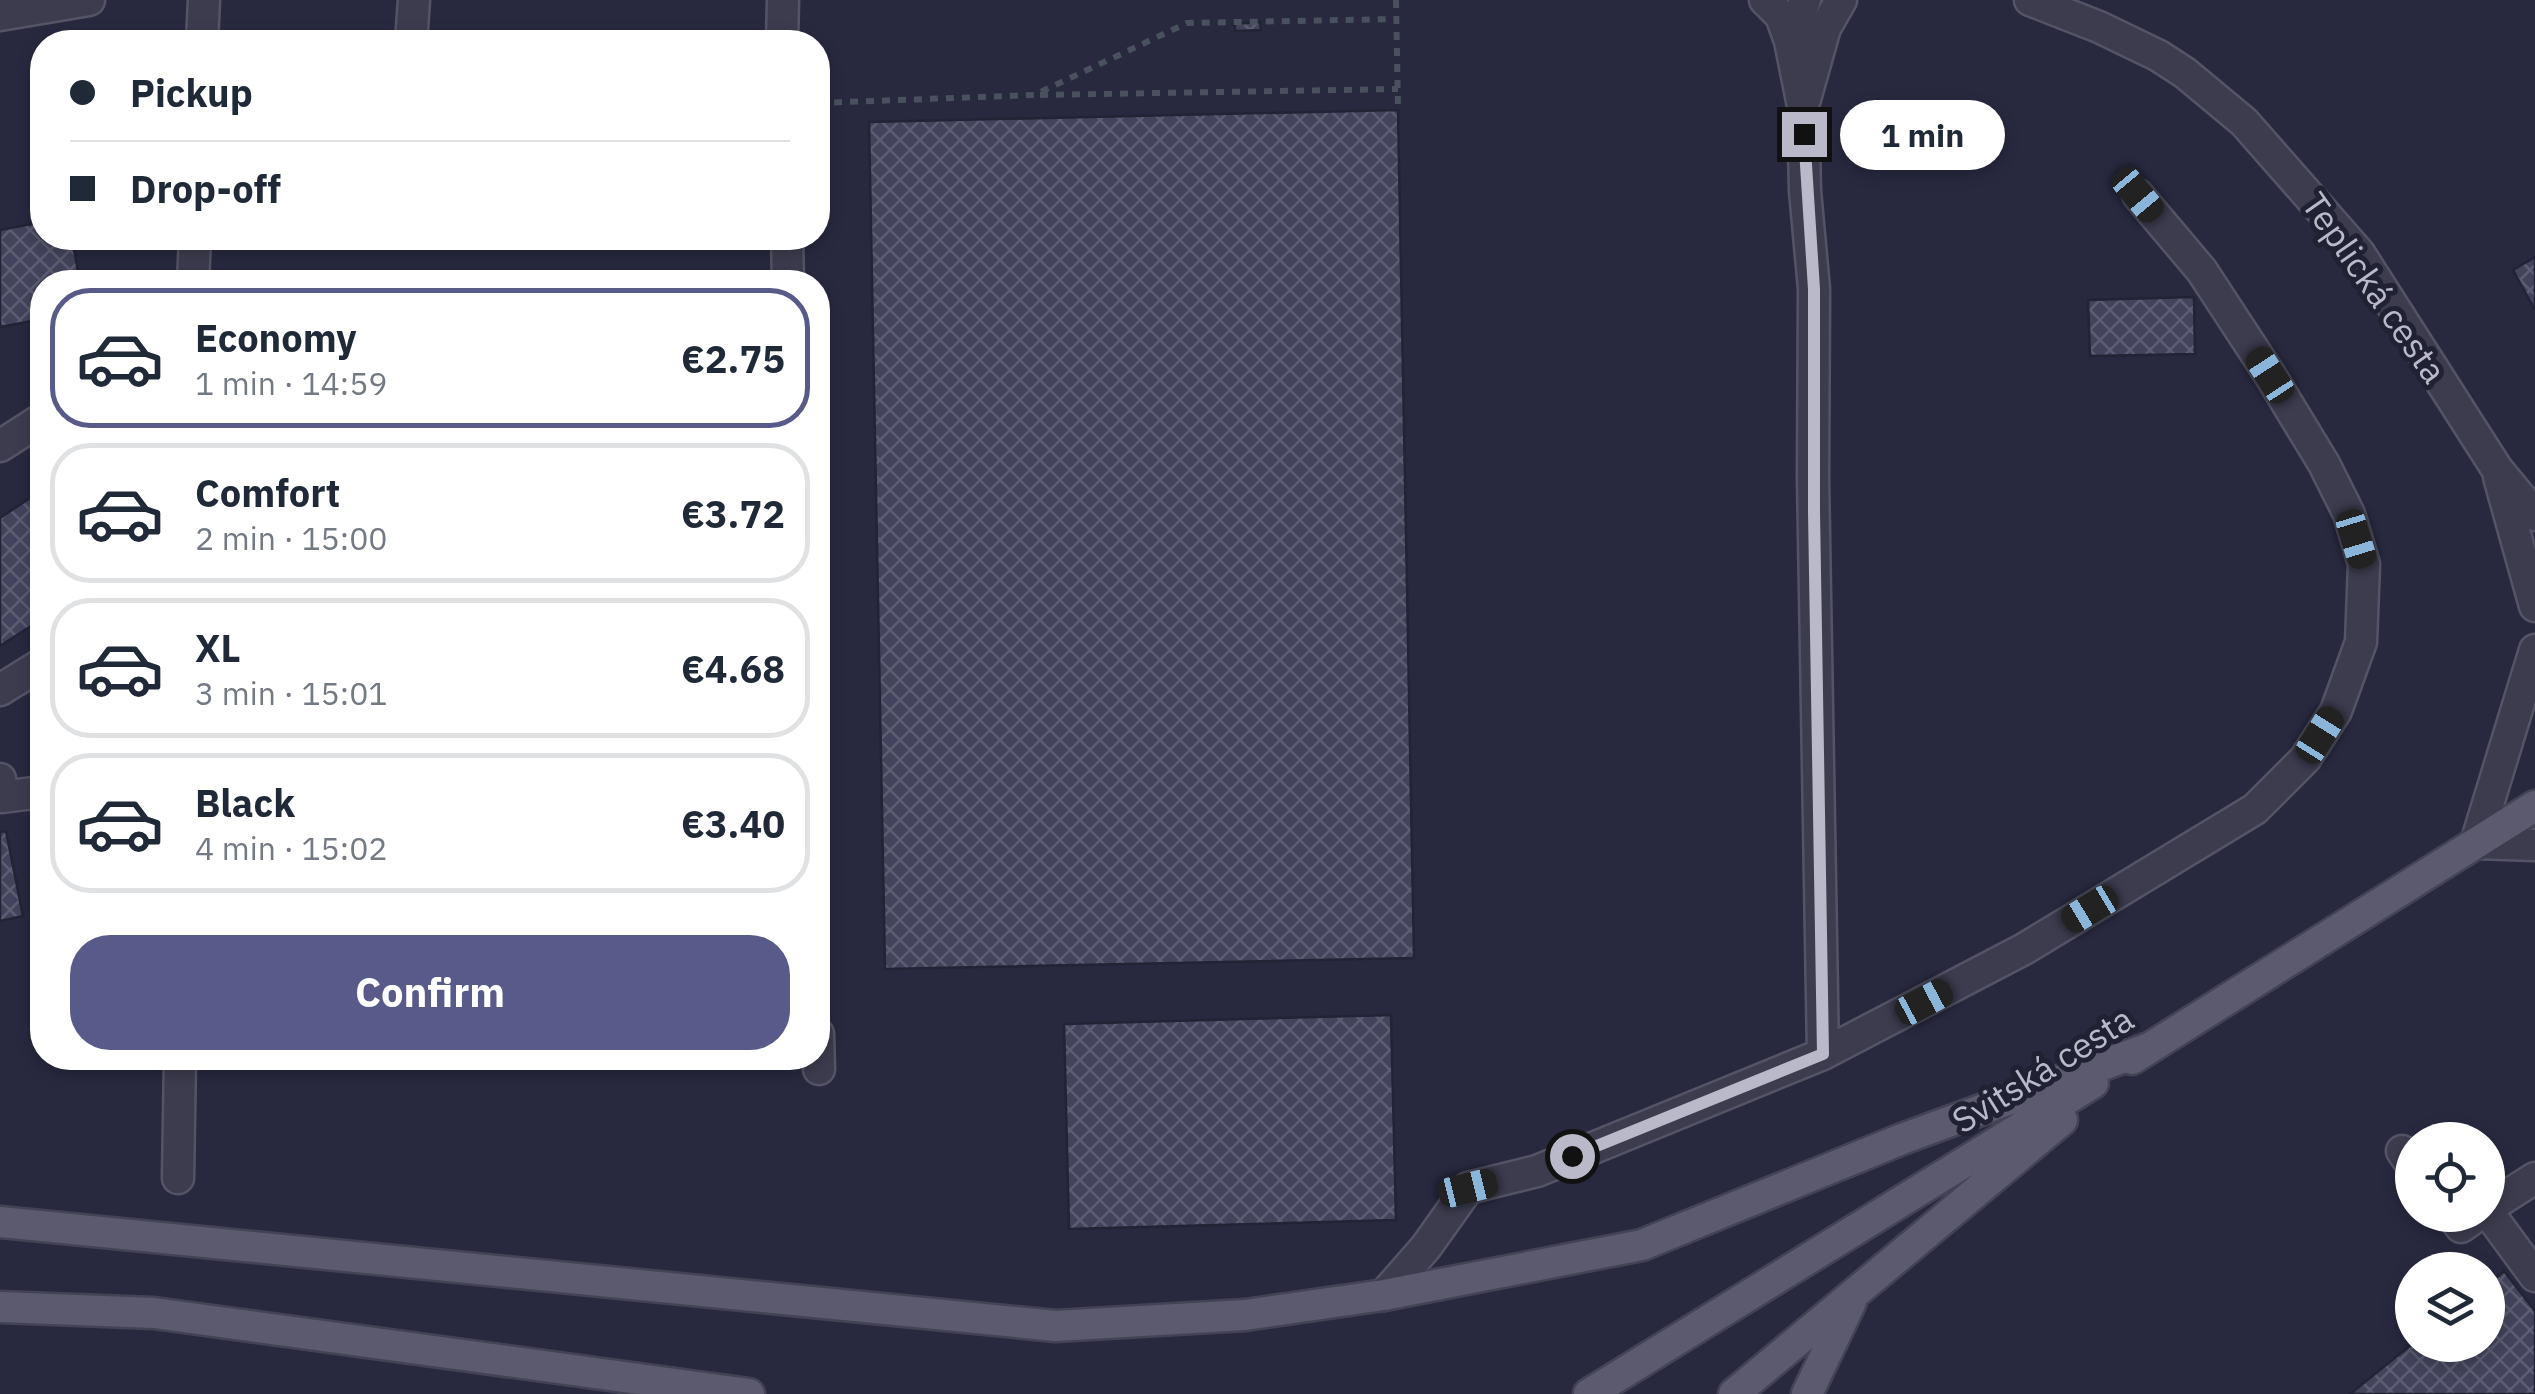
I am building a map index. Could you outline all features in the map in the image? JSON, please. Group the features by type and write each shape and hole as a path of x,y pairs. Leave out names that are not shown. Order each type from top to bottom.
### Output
{"main road":[{"name":"Svitská cesta","path":"1589,1394 2535,806"},
{"path":"1734,1394 2150,1048"},
{"path":"0,1222 1056,1326 1245,1316 1384,1295 1642,1245 1902,1139 2150,1048"},
{"path":"1806,1394 1858,1289"},
{"path":"0,1307 154,1313 749,1394"}],"street":[{"path":"0,14 88,0"},
{"path":"203,30 204,0"},
{"path":"412,30 414,0"},
{"path":"782,30 783,0"},
{"path":"1765,0 1780,16 1790,41 1803,106 1805,191 1814,289 1823,1054"},
{"path":"1790,41 1805,0"},
{"path":"1803,106 1825,28 1841,0"},
{"name":"Teplická cesta","path":"2030,0 2158,56 2244,122 2359,253 2497,469 2535,515"},
{"path":"1384,1295 1426,1247 1468,1188 1537,1171 1823,1054 2024,948 2255,809 2305,759 2336,711 2361,642 2364,564 2349,514 2315,450 2202,270 2138,195"},
{"path":"0,446 30,427"},
{"name":"Teplická cesta","path":"2497,469 2535,606"},
{"path":"2535,650 2476,843 2535,845"},
{"path":"0,690 30,671"},
{"path":"0,779 2,797 30,794"},
{"path":"178,1178 180,1070"},
{"path":"2505,1198 2535,1178"},
{"path":"2504,1232 2535,1276"}],"path":[{"path":"1396,0 1398,110"},
{"path":"1034,96 1187,22 1396,19"},
{"path":"830,104 1398,89"}],"building":[{"path":"1260,22 1261,30 1235,31 1235,24"},
{"path":"1398,110 1414,958 885,969 869,122"},
{"path":"30,224 30,250 74,250 78,270 30,270 30,321 0,327 0,230"},
{"path":"2535,257 2535,310 2513,270"},
{"path":"2194,297 2195,354 2090,356 2088,300"},
{"path":"30,498 30,627 0,646 0,518"},
{"path":"6,831 23,916 0,921 0,832"},
{"path":"1391,1015 1396,1220 1069,1229 1064,1024"},
{"path":"2505,1272 2535,1311 2535,1394 2350,1394 2395,1358 2395,1362 2505,1362"}],"route":[{"path":"1572,1156 1823,1054 1814,289 1804,134"}]}
